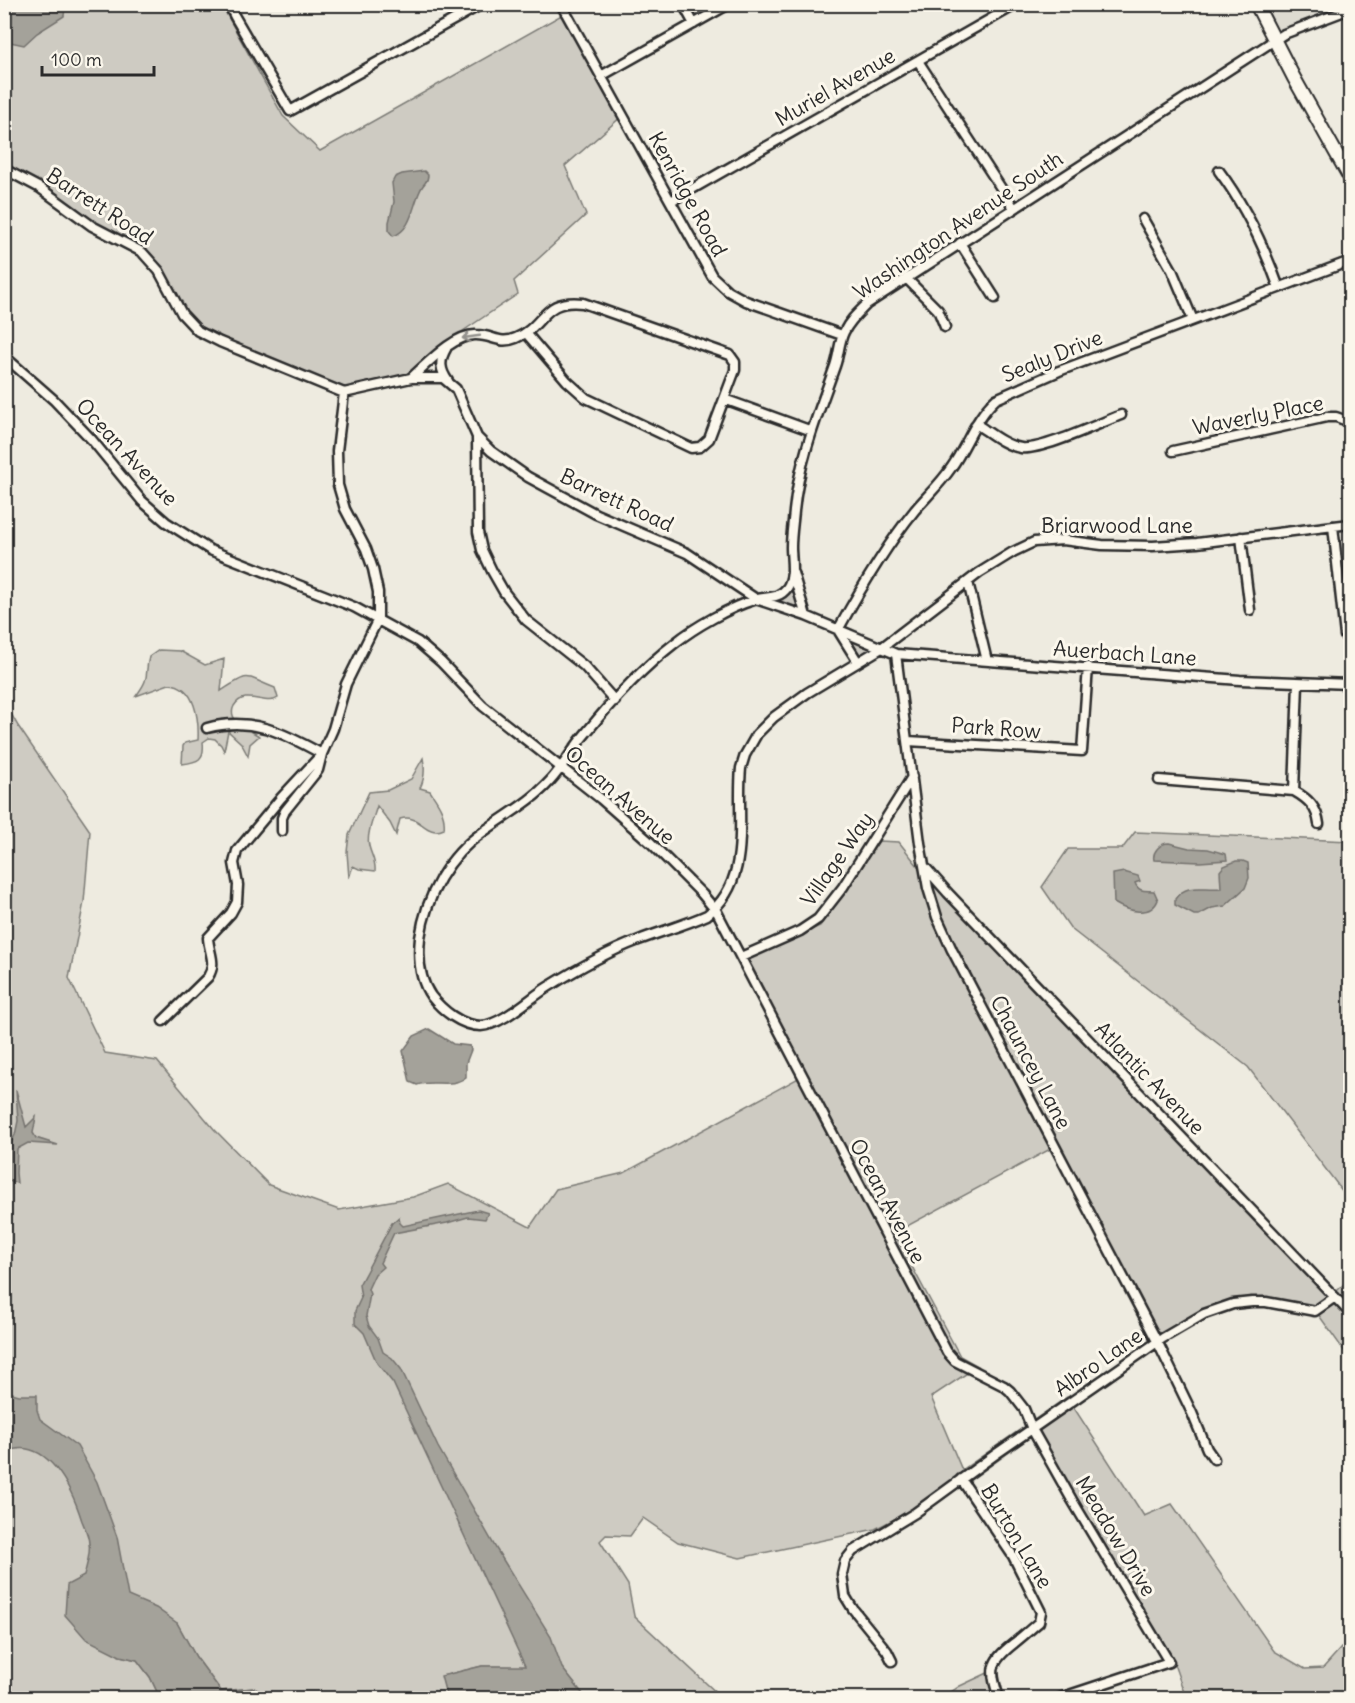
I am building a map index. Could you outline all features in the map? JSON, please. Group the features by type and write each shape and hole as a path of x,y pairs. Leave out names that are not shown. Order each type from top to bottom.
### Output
{"main road":[{"path":"1256,4 1274,41 1350,176"}],"street":[{"path":"233,4 232,11 235,17 290,111 482,4"},
{"name":"Kenridge Road","path":"561,4 712,276 728,291 746,301 842,335"},
{"path":"682,4 694,24"},
{"path":"601,76 729,4"},
{"name":"Muriel Avenue","path":"671,201 1017,4"},
{"name":"Washington Avenue South","path":"756,599 779,596 789,585 792,570 794,509 801,468 838,356 842,335 850,321 867,304 1284,34 1350,9"},
{"path":"918,61 1014,208"},
{"name":"Barrett Road","path":"4,169 40,188 92,226 141,252 159,271 182,314 198,331 344,393"},
{"path":"1219,171 1232,188 1258,234 1279,288"},
{"path":"1143,219 1172,270 1193,320"},
{"path":"960,243 995,298"},
{"name":"Sealy Drive","path":"838,630 883,553 950,471 988,407 1003,395 1059,371 1350,261"},
{"path":"906,278 938,310 945,327"},
{"path":"411,378 447,347 464,336 479,335 504,342 526,333 545,312 564,303 583,303 730,355 735,362 735,370 709,439 700,447 691,448 586,398 567,381 526,333"},
{"path":"447,347 443,352 441,365 448,381"},
{"name":"Ocean Avenue","path":"4,356 54,400 92,440 142,501 182,534 210,550 319,592 378,619 418,642 441,662 483,706 561,766 651,843 715,909 947,1352 955,1361 1010,1391 1024,1410 1032,1429"},
{"path":"282,831 282,818 285,811 318,770 346,684 378,619 378,592 373,569 366,549 345,509 338,485 337,451 344,393 411,378 437,377 448,381"},
{"name":"Barrett Road","path":"448,381 462,399 477,437 491,451 528,477 597,514 687,553 756,599 806,616 880,649"},
{"path":"724,399 812,430"},
{"path":"976,424 1014,447 1028,448 1121,415"},
{"name":"Waverly Place","path":"1173,451 1328,417 1350,422"},
{"path":"477,437 478,532 482,550 492,571 504,592 526,620 584,666 615,700"},
{"name":"Briarwood Lane","path":"715,909 724,898 740,856 741,768 745,755 757,734 774,717 807,693 880,649 968,582 1013,552 1042,540 1153,546 1350,524"},
{"path":"1333,526 1345,636"},
{"path":"1241,537 1250,610"},
{"name":"Washington Avenue South","path":"792,570 806,616"},
{"path":"968,582 987,661"},
{"path":"715,909 694,921 613,951 570,973 490,1024 476,1026 463,1022 440,1006 428,992 420,970 419,955 423,922 434,890 449,864 466,844 531,798 551,780 587,731 615,700 675,643 705,623 756,599"},
{"path":"838,630 858,662"},
{"path":"880,649 896,654"},
{"name":"Auerbach Lane","path":"896,654 1299,683 1350,684"},
{"name":"Chauncey Lane","path":"896,654 920,843 933,904 952,950 1158,1343 1207,1449 1214,1459"},
{"name":"Park Row","path":"908,741 1082,751 1088,668"},
{"path":"1294,790 1299,683"},
{"path":"207,728 230,724 263,726 286,734 322,754"},
{"path":"163,1021 212,971 213,958 208,938 237,902 238,885 234,863 237,851 281,798 322,754"},
{"name":"Village Way","path":"741,957 800,931 818,919 843,887 912,777"},
{"path":"1160,780 1294,790 1303,795 1313,806 1319,824"},
{"name":"Atlantic Avenue","path":"925,867 1350,1313"},
{"name":"Albro Lane","path":"892,1661 887,1651 845,1596 842,1574 845,1561 853,1551 901,1521 1163,1338 1204,1314 1233,1304 1266,1302 1316,1311 1335,1297"},
{"name":"Meadow Drive","path":"1032,1429 1169,1662 1060,1698"},
{"name":"Burton Lane","path":"961,1479 1013,1556 1041,1612 1039,1622 1002,1651 996,1659 993,1671 999,1698"}],"shaded area":[{"path":"4,5 61,5 65,7 64,16 37,33 24,45 5,41"},
{"path":"5,5 225,5 222,6 283,116 320,151 565,13 622,116 565,166 586,215 514,281 518,294 457,335 414,370 385,384 344,390 198,331 152,262 5,170"},
{"path":"1257,5 1350,5 1350,11 1287,35 1275,44"},
{"path":"424,171 428,175 427,179 419,193 409,222 400,233 393,236 389,231 394,202 392,183 395,177 402,174"},
{"path":"792,570 806,616 768,598 779,596"},
{"path":"838,630 880,649 858,662"},
{"path":"159,650 180,651 205,665 224,659 221,691 243,678 252,678 275,688 278,698 268,701 244,698 234,706 232,711 236,720 259,736 250,744 248,756 241,743 228,731 224,751 215,739 209,738 203,742 203,753 199,759 182,764 185,743 198,740 198,723 190,697 185,690 169,684 136,696 145,680 149,657"},
{"path":"4,701 18,726 90,831 84,902 69,978 105,1053 157,1061 214,1129 269,1185 339,1210 413,1197 448,1184 530,1227 556,1189 624,1173 806,1074 745,959 820,926 879,841 899,842 929,880 1332,1296 1350,1278 1350,1359 1318,1314 1233,1301 1158,1340 1054,1147 894,1233 960,1356 978,1366 931,1397 962,1470 1067,1397 1144,1516 1172,1504 1274,1651 1305,1669 1323,1668 1350,1638 1350,1698 1186,1698 1174,1664 1036,1433 969,1481 875,1529 740,1558 678,1542 643,1518 630,1536 606,1535 600,1541 628,1585 634,1616 722,1698 586,1698 562,1668 482,1666 442,1676 447,1698 271,1698 254,1688 221,1691 196,1657 177,1623 120,1656 137,1660 150,1677 160,1698 5,1698"},
{"path":"423,758 424,773 420,788 430,791 438,804 443,813 444,829 432,830 407,818 400,819 396,835 377,806 368,841 375,871 353,866 349,878 347,852 349,835 369,792 388,790 411,779"},
{"path":"1135,832 1350,841 1350,1201 1248,1067 1071,929 1042,887 1068,849 1122,849"},
{"path":"1169,843 1226,854 1227,860 1200,862 1154,860 1157,849"},
{"path":"1236,861 1248,863 1249,878 1245,888 1225,906 1194,915 1175,905 1175,899 1185,890 1221,888 1220,871 1224,866"},
{"path":"1124,872 1138,876 1140,881 1135,883 1139,888 1154,891 1158,900 1155,906 1138,911 1114,903 1113,874"},
{"path":"429,1029 453,1044 470,1046 466,1077 460,1081 448,1083 417,1085 410,1082 403,1051 414,1036"},
{"path":"16,1090 26,1127 36,1117 33,1133 36,1138 58,1145 28,1143 17,1149 17,1183 4,1180 5,1155 15,1135 18,1121"},
{"path":"478,1210 488,1213 485,1219 468,1217 394,1233 380,1263 383,1267 375,1274 368,1289 370,1294 366,1316 383,1352 392,1358 401,1369 438,1447 497,1550 551,1637 562,1668 586,1698 447,1698 441,1676 482,1666 525,1666 393,1383 377,1363 364,1333 355,1324 355,1311 361,1298 359,1285 392,1223 399,1217 403,1226"},
{"path":"5,1391 19,1395 37,1395 37,1410 40,1419 77,1446 97,1482 117,1537 128,1596 156,1608 177,1623 196,1657 221,1691 254,1688 271,1698 160,1698 150,1677 137,1660 120,1656 86,1639 65,1615 67,1585 84,1576 89,1552 88,1535 72,1494 45,1457 20,1448 5,1452"},
{"path":"992,1671 993,1698 942,1698 960,1686"}]}
